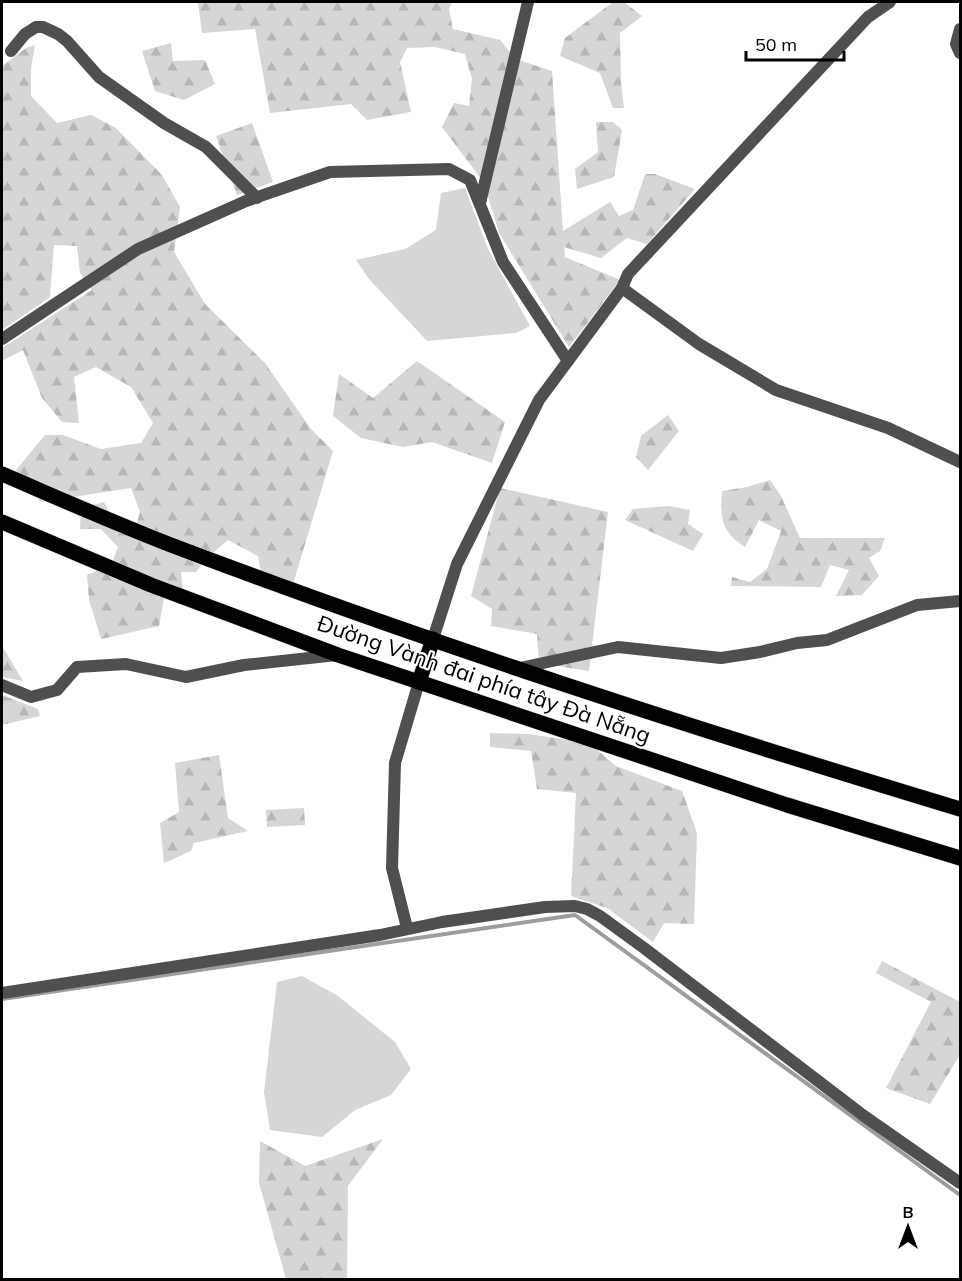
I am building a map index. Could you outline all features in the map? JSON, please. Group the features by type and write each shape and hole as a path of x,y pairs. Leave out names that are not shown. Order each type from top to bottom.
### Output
{"main road":[{"name":"Đường Vành đai phía tây Đà Nẵng","path":"2,474 170,544 514,669 785,756 960,809"},
{"name":"Đường Vành đai phía tây Đà Nẵng","path":"2,522 151,585 338,655 787,805 960,858"},
{"path":"420,682 433,639"}],"street":[{"path":"480,203 528,2"},
{"path":"433,639 457,564 539,400 622,288 628,274 868,17 890,2"},
{"path":"11,51 25,34 36,27 43,27 58,34 99,77 164,123 206,147 257,198"},
{"path":"960,29 956,44 960,53"},
{"path":"2,339 138,249 257,198 330,172 449,169 470,180 503,262 568,361"},
{"path":"622,288 699,344 776,390 888,428 960,462"},
{"path":"514,669 618,647 721,658 760,652 797,643 827,640 917,605 960,600"},
{"path":"2,685 31,697 57,690 77,667 126,664 186,677 244,665 338,655"},
{"path":"407,928 392,868 396,764 420,682"},
{"path":"2,993 380,935 407,928 545,907 575,906 600,916 864,1116 960,1183"}],"green space":[{"path":"198,2 452,2 449,9 453,29 500,40 516,59 552,71 563,231 610,202 619,216 633,210 645,174 655,174 695,189 647,244 627,238 601,258 564,247 565,257 620,280 569,347 499,233 484,183 442,127 454,103 469,106 472,79 465,54 435,47 407,48 400,62 411,112 367,120 351,104 270,113 255,29 202,33"},
{"path":"613,2 624,2 642,16 620,33 624,108 613,108 600,73 560,56 565,38"},
{"path":"171,43 173,61 205,60 215,84 184,100 155,91 142,51"},
{"path":"35,45 31,68 31,96 57,123 91,115 116,128 162,175 180,207 174,252 205,304 265,363 311,429 333,451 293,584 262,577 258,556 228,540 205,560 196,572 181,572 184,600 164,598 159,626 101,639 89,600 87,575 112,563 118,547 101,529 80,529 81,508 104,502 121,534 134,534 140,512 131,488 41,502 16,470 45,435 63,435 101,449 141,443 153,423 131,387 96,367 74,377 79,423 62,422 42,398 23,350 2,361 2,348 92,290 80,273 77,246 54,245 50,297 2,330 2,66 26,48"},
{"path":"596,122 613,122 622,130 614,177 577,189 575,169 598,152"},
{"path":"252,123 273,182 237,195 216,136"},
{"path":"465,188 488,249 530,326 516,333 427,341 369,279 356,260 405,249 436,230 441,193"},
{"path":"417,361 505,422 492,463 432,442 403,447 361,438 333,416 339,374 373,398"},
{"path":"668,415 679,431 648,470 636,457 641,436"},
{"path":"770,480 781,496 800,538 885,538 880,551 869,558 879,576 862,595 836,596 849,570 830,565 821,587 731,586 732,577 750,582 767,569 781,531 759,520 745,547 731,536 724,523 721,509 722,491"},
{"path":"500,488 608,512 589,671 539,663 537,634 491,626 492,609 471,596"},
{"path":"669,506 690,510 688,524 703,534 693,551 625,520 633,509"},
{"path":"2,646 23,681 2,677"},
{"path":"2,695 38,709 40,716 2,725"},
{"path":"490,733 528,734 589,743 616,766 682,791 697,833 694,924 664,923 653,942 607,908 571,896 576,793 537,789 531,751 490,747"},
{"path":"219,755 228,818 248,831 194,843 191,851 164,863 160,823 179,812 175,763"},
{"path":"304,808 305,825 267,827 266,810"},
{"path":"882,961 960,1002 960,1055 930,1104 886,1088 931,1002 876,973"},
{"path":"302,976 338,996 395,1042 411,1069 391,1095 355,1110 322,1137 270,1130 264,1092 277,982"},
{"path":"383,1139 348,1186 347,1279 286,1279 259,1183 260,1141 305,1166"}],"waterway":[{"path":"2,999 575,915 960,1195"}]}
